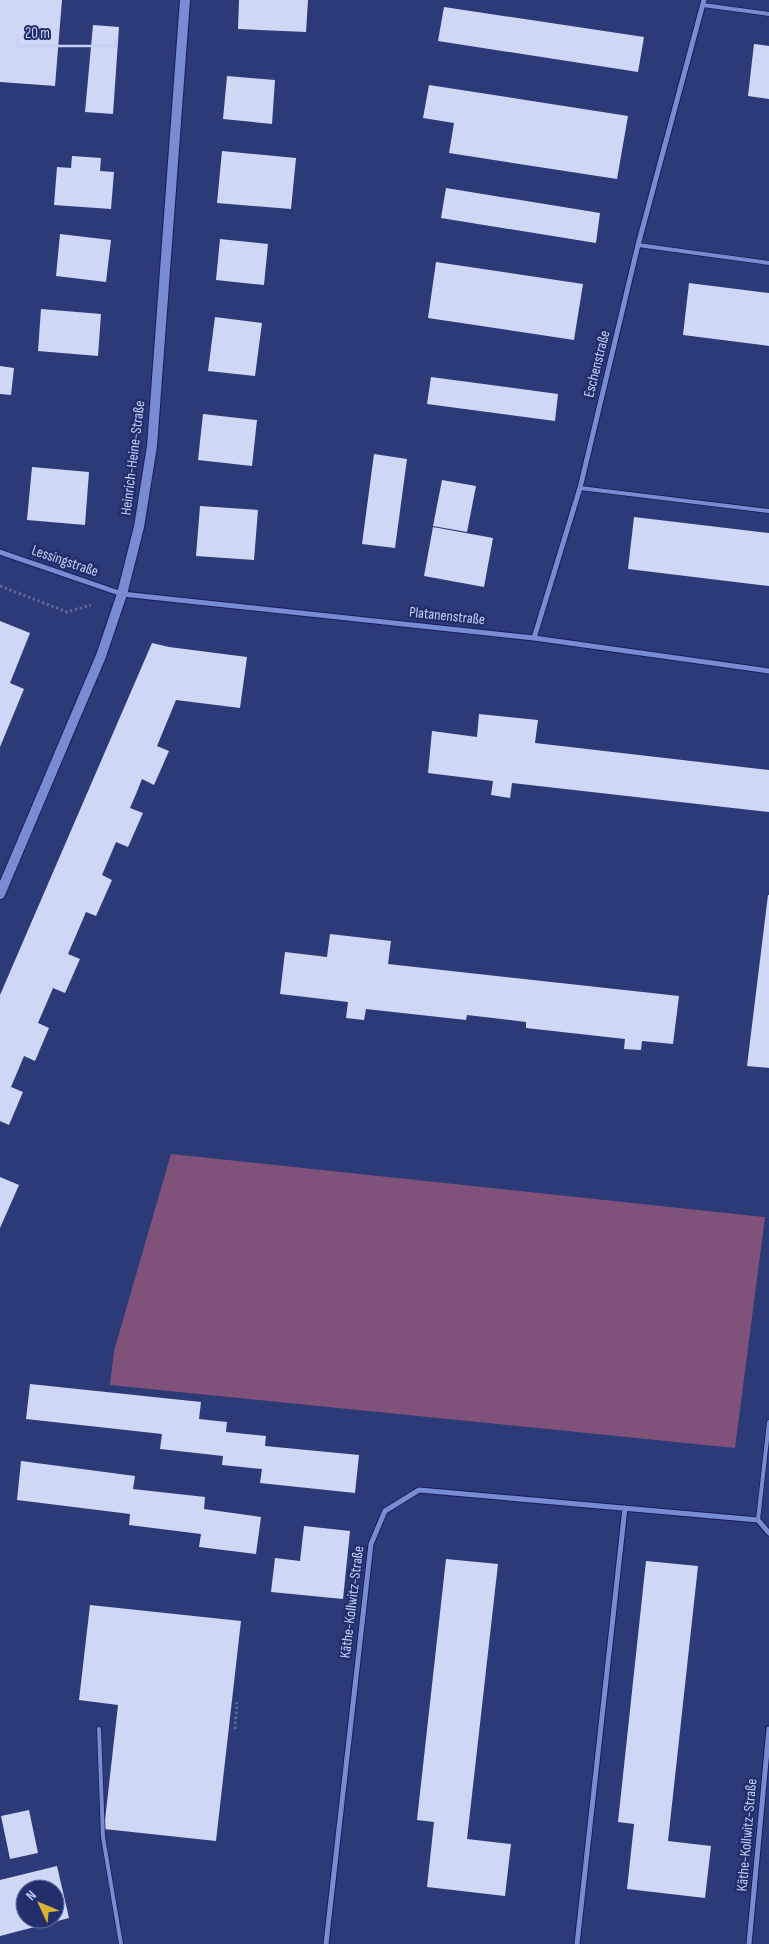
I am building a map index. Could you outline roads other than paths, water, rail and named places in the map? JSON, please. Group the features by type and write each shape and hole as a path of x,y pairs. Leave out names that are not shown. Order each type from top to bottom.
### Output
{"street":[{"name":"Heinrich-Heine-Straße","path":"0,894 101,656 122,594 139,526 152,446 185,0"},
{"name":"Eschenstraße","path":"534,638 580,488 638,245 704,3"},
{"name":"Lessingstraße","path":"0,552 122,594"},
{"name":"Platanenstraße","path":"122,594 534,638 769,671"},
{"name":"Käthe-Kollwitz-Straße","path":"326,1944 370,1544 385,1511 419,1490 758,1520"},
{"path":"577,1944 625,1508"},
{"path":"758,1520 769,1533"},
{"name":"Käthe-Kollwitz-Straße","path":"749,1944 769,1729"}],"lane":[{"name":"Eschenstraße","path":"704,3 769,14"},
{"path":"638,245 769,263"},
{"path":"580,488 769,511"},
{"path":"758,1520 769,1422"},
{"path":"99,1729 103,1837 121,1944"}]}
